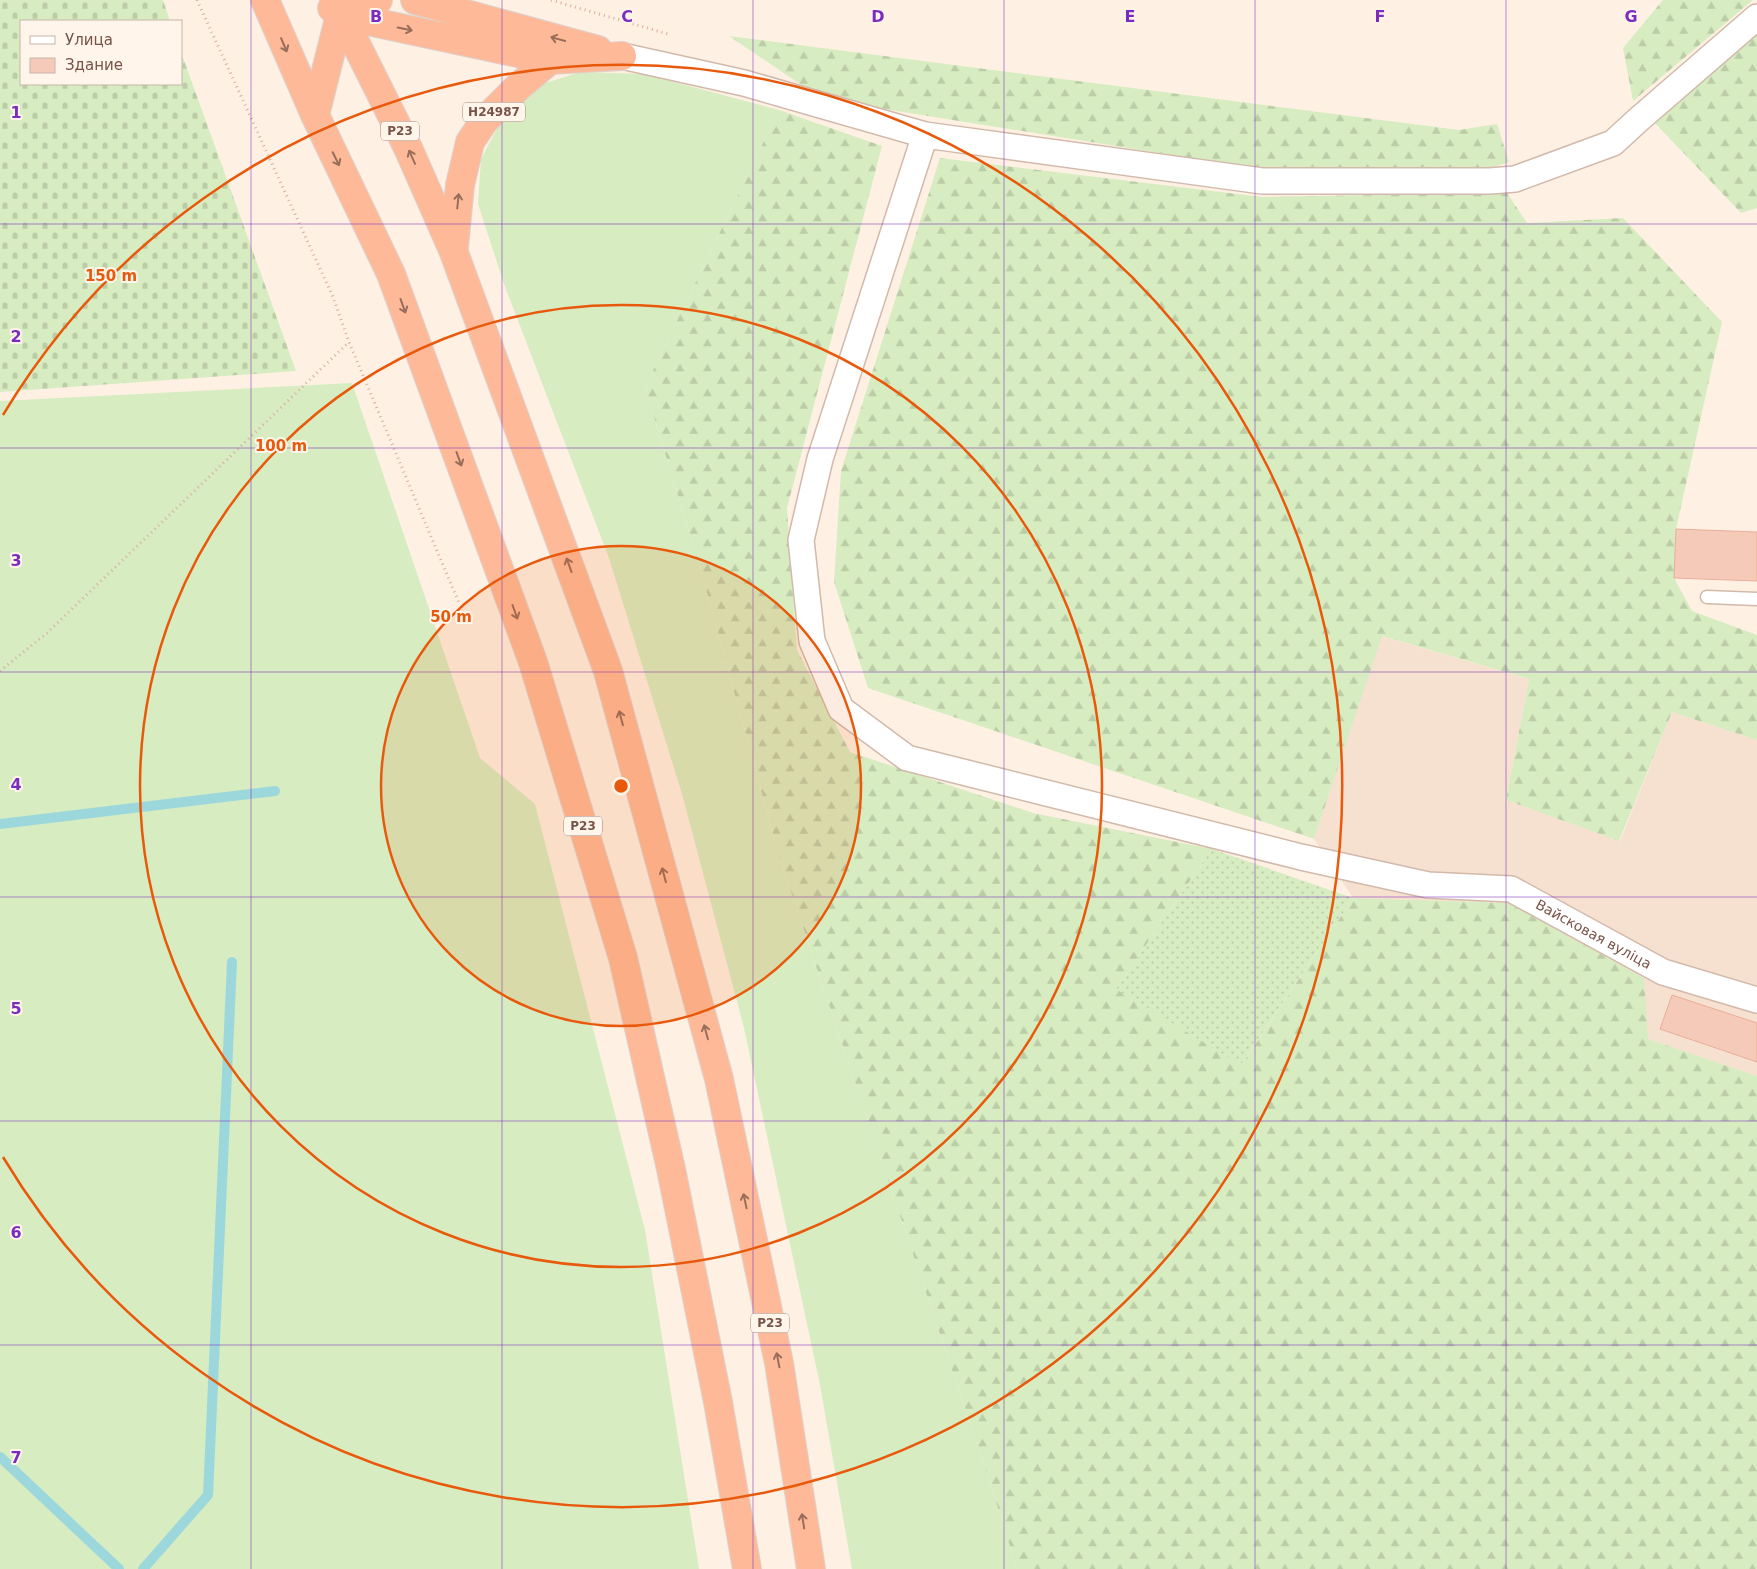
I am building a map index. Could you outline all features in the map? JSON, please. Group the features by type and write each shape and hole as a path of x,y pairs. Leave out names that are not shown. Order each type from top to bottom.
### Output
{"highway":[{"name":"Р23","path":"265,0 315,114 391,274 533,662 623,958 672,1169 718,1402 747,1569"},
{"path":"332,5 378,0"},
{"path":"414,0 622,56"},
{"name":"Р23","path":"332,5 408,148 453,250 608,671 719,1079 779,1363 811,1569"},
{"path":"315,114 332,5"},
{"path":"332,5 550,60 622,56"},
{"name":"Н24987","path":"453,250 460,185 470,142 484,122 518,87 550,60"}],"street":[{"path":"622,56 744,83 925,135 1262,181 1490,181 1515,179 1614,143 1757,17"},
{"name":"Вайсковая вуліца","path":"925,135 820,458 801,540 812,641 841,710 907,758 1301,857 1428,885 1511,889 1663,972 1757,1000"}],"lane":[{"path":"1707,597 1757,599"}],"path":[{"path":"197,0 333,297 349,342 459,603"},
{"path":"0,671 47,633 349,342"}],"shaded area":[{"path":"1381,636 1529,679 1506,800 1620,841 1672,712 1757,740 1757,1076 1647,1039 1644,978 1508,903 1353,898 1314,839"}],"green space":[{"path":"0,0 163,0 170,20 20,20 20,85 182,85 182,55 296,371 0,392"},
{"path":"1663,0 1753,0 1633,101 1623,48"},
{"path":"1757,32 1757,208 1741,213 1652,120"},
{"path":"729,36 1459,130 1497,124 1509,162 1482,171 1259,169 822,99"},
{"path":"580,72 644,74 779,110 645,387 705,585 779,856 992,1489 1017,1569 852,1569 820,1385 744,1028 682,794 609,558 504,284 478,204 481,159 500,123 539,85"},
{"path":"779,110 882,146 787,508 797,650 850,752 1033,813 1212,849 1116,989 1242,1064 1353,898 1508,903 1644,978 1648,1039 1757,1076 1757,1569 1017,1569 992,1489 779,856 705,585 645,387"},
{"path":"940,158 1262,197 1507,193 1527,223 1623,218 1722,322 1676,529 1674,578 1692,611 1757,635 1757,740 1672,712 1619,841 1506,800 1529,679 1382,636 1314,839 868,688 834,582 841,471"},
{"path":"352,383 480,758 535,804 645,1230 699,1569 0,1569 0,401"},
{"path":"1212,849 1353,898 1241,1065 1116,989"}],"building":[{"path":"1676,529 1757,532 1757,581 1674,578"},
{"path":"1672,995 1757,1023 1757,1062 1660,1029"}],"waterway":[{"path":"0,824 275,791"},
{"path":"143,1569 208,1495 232,962"},
{"path":"0,1457 119,1569"}]}
